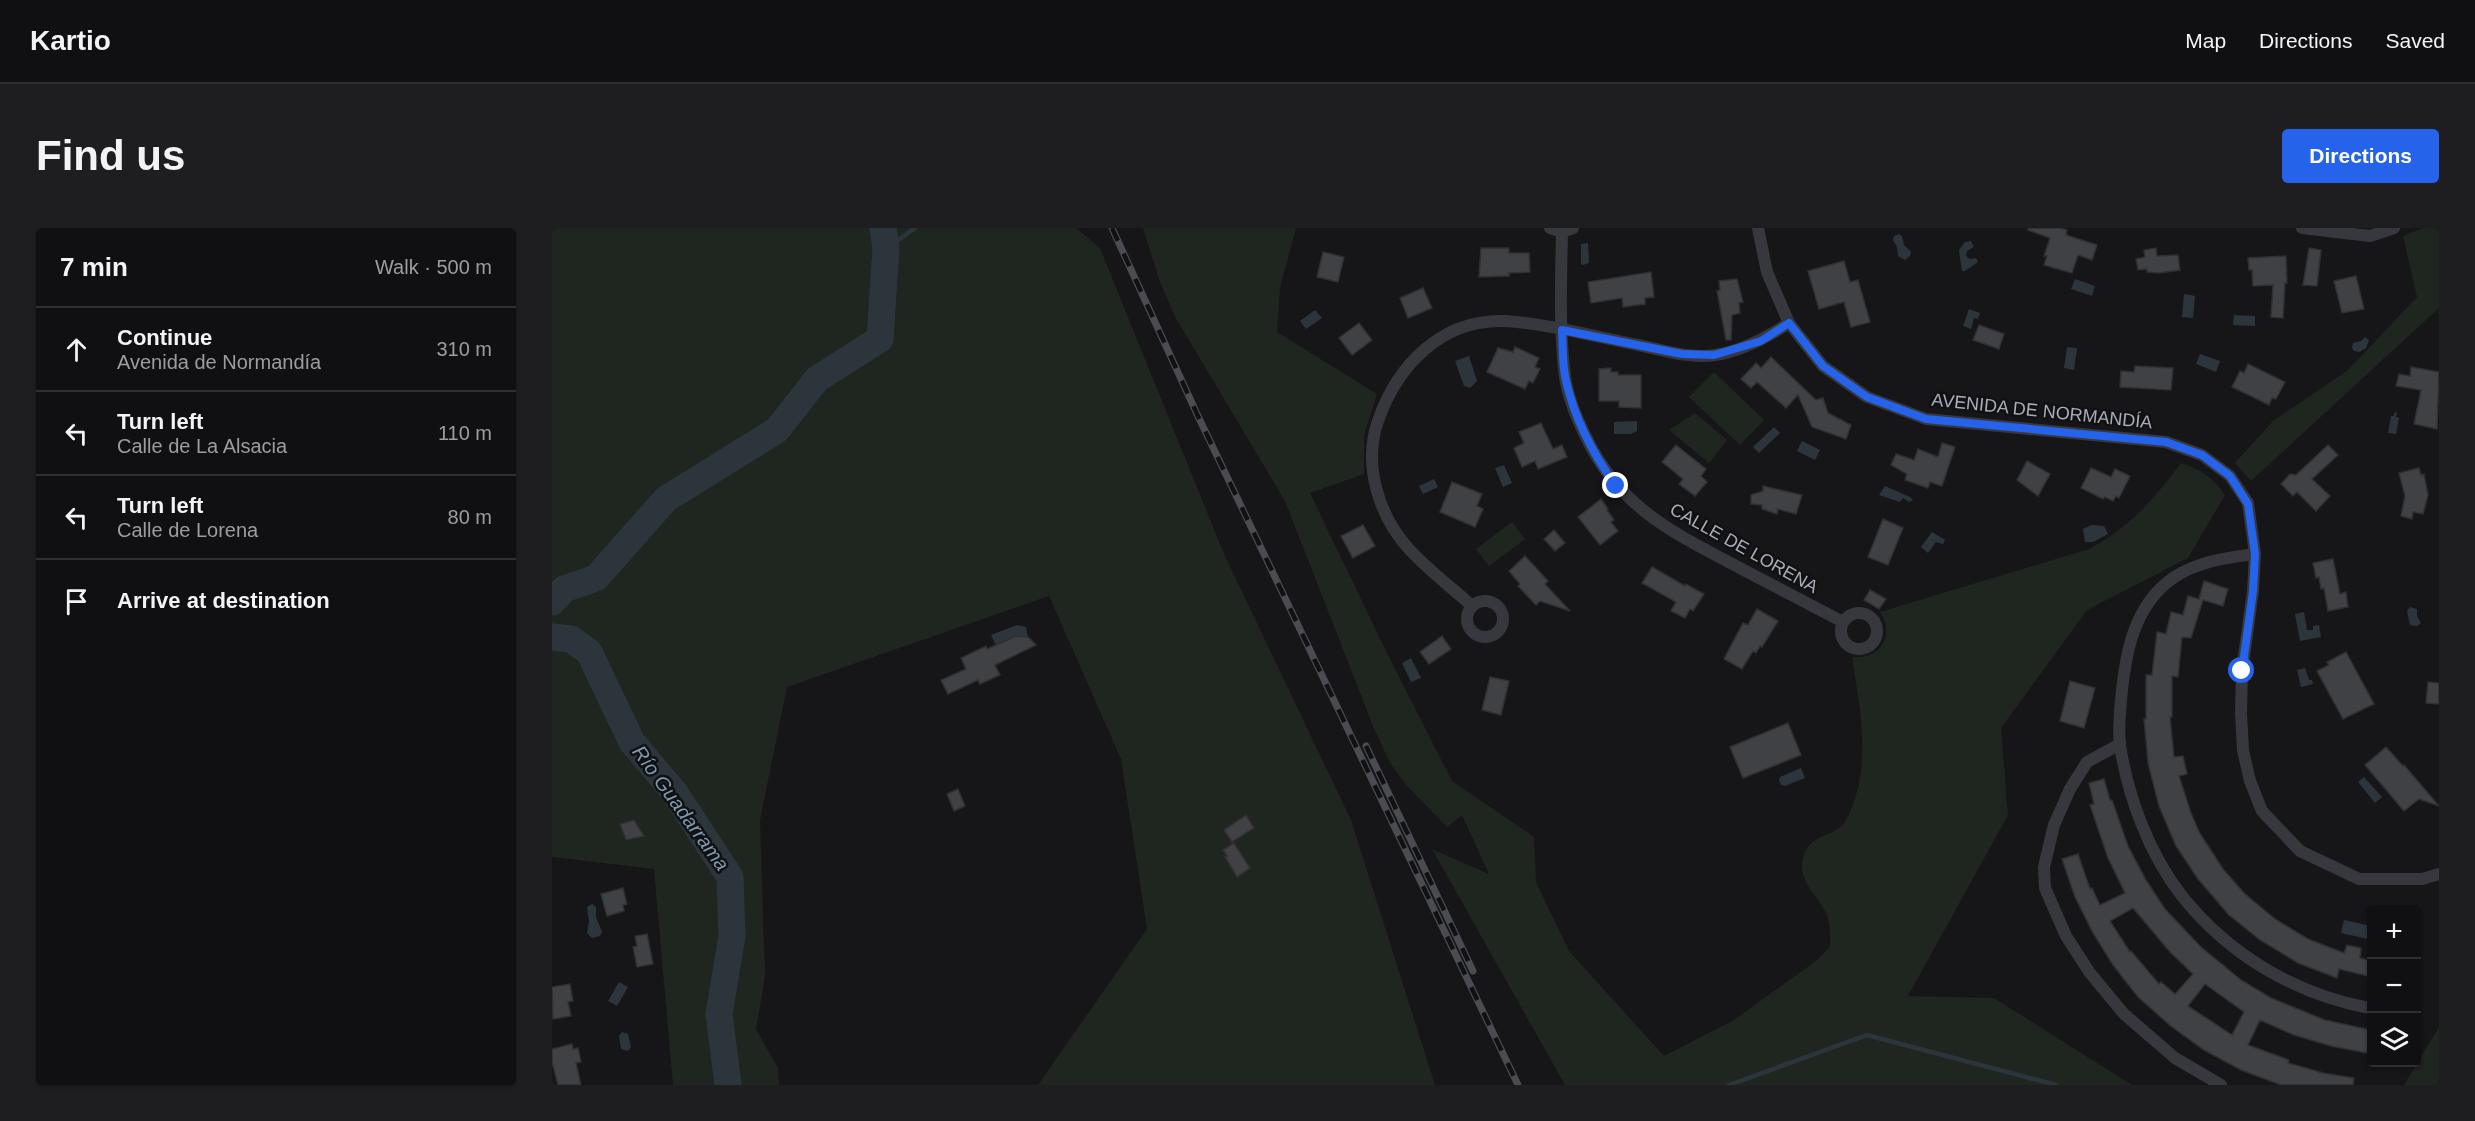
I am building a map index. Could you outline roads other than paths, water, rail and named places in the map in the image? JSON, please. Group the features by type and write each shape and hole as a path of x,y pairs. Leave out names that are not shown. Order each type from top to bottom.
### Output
{"street":[{"name":"AVENIDA DE NORMANDÍA","path":"1758,228 1767,272 1789,323 1823,366 1867,397 1926,419 2166,442 2202,455 2230,476 2248,504 2255,554 2253,591 2242,671 2241,713 2243,750 2250,781 2262,811 2300,851 2359,879 2422,879 2439,874"},
{"path":"2302,228 2370,236 2394,228"},
{"name":"CALLE DE LORENA","path":"1562,229 1562,330 1565,380 1578,421 1596,458 1616,486 1641,510 1670,531 1843,622"},
{"path":"1472,606 1408,548 1388,520 1376,491 1372,460 1375,430 1386,396 1400,373 1418,354 1442,337 1474,325 1503,321 1562,330 1682,354 1714,355 1761,341 1789,323"},
{"path":"2255,554 2211,560 2173,578 2150,601 2133,633 2124,664 2119,717 2120,744 2132,792 2154,851 2181,895 2218,935 2256,964 2301,988 2344,1004 2367,1008"},
{"path":"2120,744 2087,762 2070,789 2051,836 2044,867 2045,888 2066,936 2090,973 2124,1014 2175,1058 2221,1085"}],"waterway":[{"name":"Río Guadarrama","path":"552,602 564,589 596,578 666,499 777,430 817,379 880,339 886,249 883,228"},
{"path":"886,249 915,228"},
{"name":"Río Guadarrama","path":"552,637 571,639 589,652 632,742 675,793 730,877 732,936 719,1014 728,1085"},
{"path":"1729,1085 1867,1035 2056,1085"}],"railway":[{"path":"1112,228 1197,414 1518,1085"},
{"path":"1366,746 1473,971"}]}
